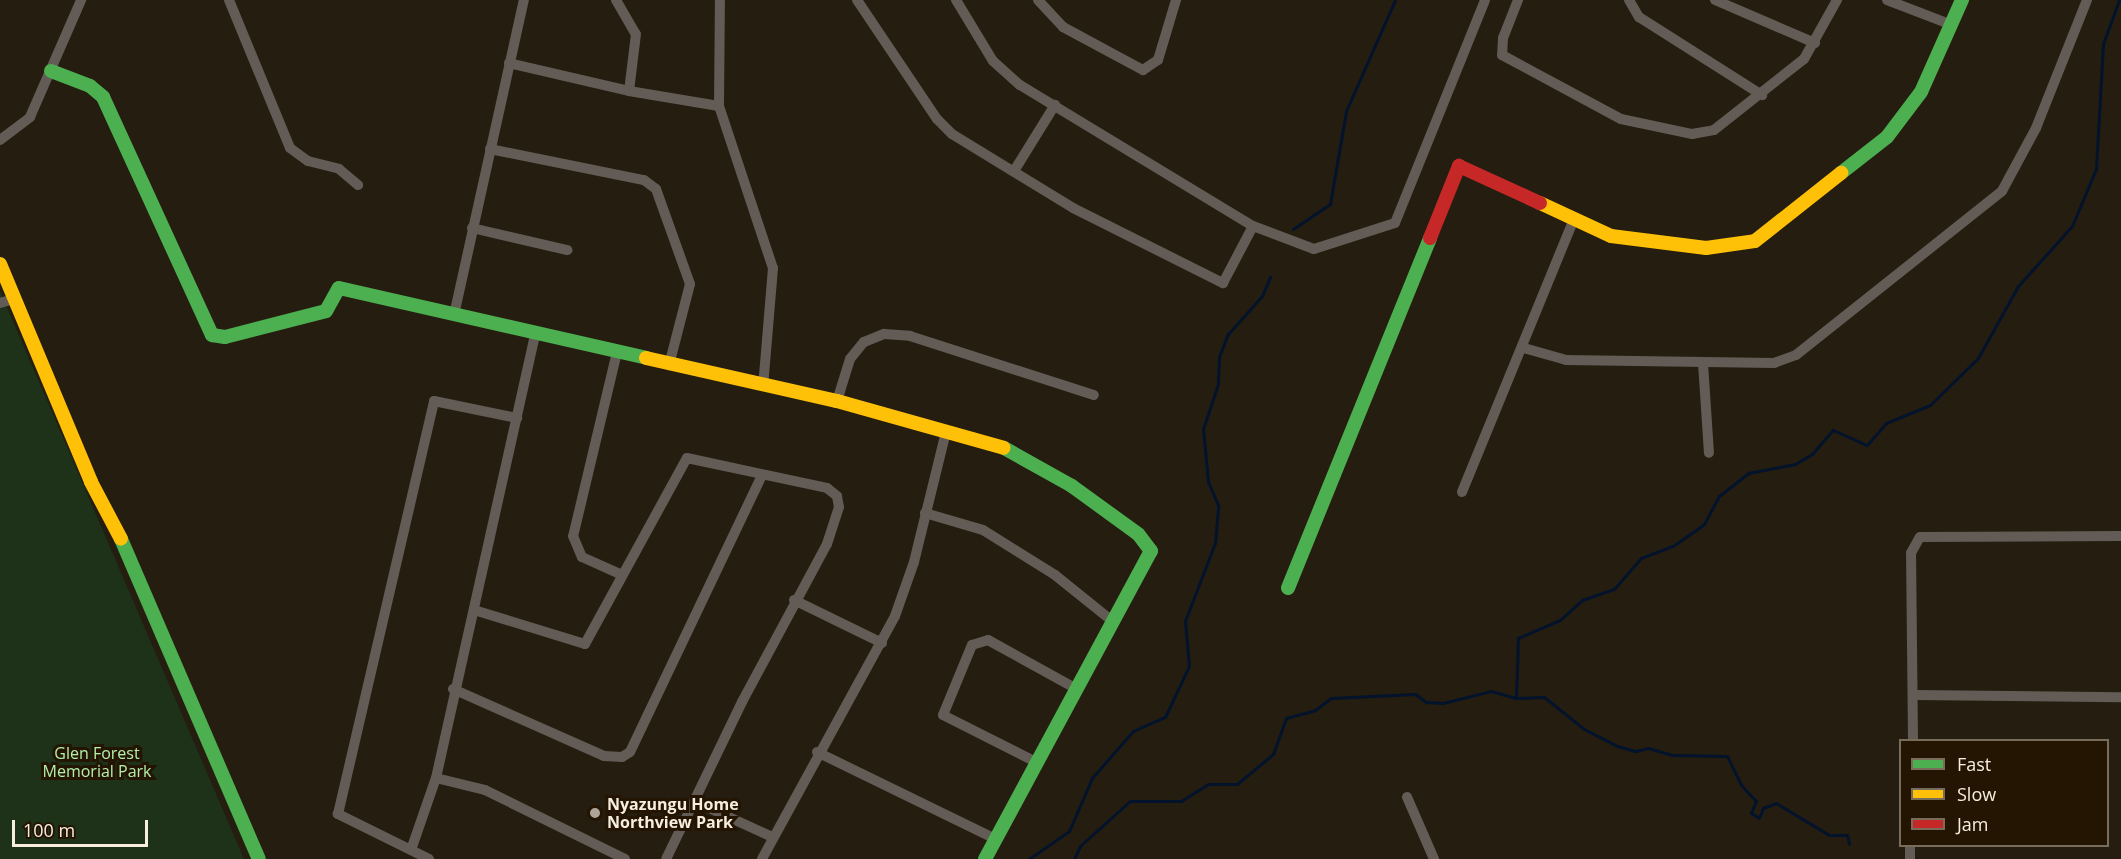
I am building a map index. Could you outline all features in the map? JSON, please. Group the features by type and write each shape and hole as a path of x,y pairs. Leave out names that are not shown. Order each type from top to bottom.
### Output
{"street":[{"path":"0,140 25,124 51,71 81,0"},
{"path":"229,0 290,148 308,161 339,169 358,185"},
{"path":"454,315 524,0"},
{"path":"616,0 636,33 629,91"},
{"path":"720,0 719,106 773,268 763,386"},
{"path":"857,0 937,119 968,146 1014,171 1073,208 1223,283 1253,226"},
{"path":"956,0 993,61 1020,85 1253,226 1314,249 1395,224 1485,0"},
{"path":"1038,0 1063,27 1143,70 1158,60 1176,0"},
{"path":"1518,0 1503,38 1502,55 1621,119 1692,134 1714,130 1762,95 1804,59 1837,0"},
{"path":"1629,0 1639,17 1762,95"},
{"path":"1715,0 1815,43"},
{"path":"1887,0 1952,25"},
{"path":"1288,588 1459,166 1573,222 1646,243 1706,248 1755,241 1887,137 1921,92 1962,0"},
{"path":"1524,348 1566,360 1774,363 1796,355 2002,191 2036,128 2087,0"},
{"path":"510,63 629,91 719,106"},
{"path":"51,71 90,86 103,97 212,335 225,337 259,330 326,311 339,288 669,365 837,401 946,432 1029,458 1138,534 1151,551 985,859"},
{"path":"1014,171 1055,105"},
{"path":"490,149 644,180 656,189 690,284 669,365"},
{"path":"1462,492 1524,348 1573,222"},
{"path":"472,228 567,250"},
{"path":"0,264 259,859"},
{"path":"0,303 14,299"},
{"path":"411,850 436,778 453,689 474,610 535,334"},
{"path":"837,401 850,359 864,342 884,334 910,336 1094,395"},
{"path":"617,352 573,536 582,556 620,574"},
{"path":"1703,363 1709,453"},
{"path":"429,859 338,814 431,408 441,400 517,418"},
{"path":"762,859 817,752 882,643 908,584 946,432"},
{"path":"474,610 585,644 620,574 684,459 827,488 838,499 827,544 794,600 666,859"},
{"path":"453,689 604,756 622,757 630,752 762,475"},
{"path":"925,513 983,530 1054,575 1112,621"},
{"path":"1912,739 1914,695 1911,553 1920,537 2121,536"},
{"path":"794,600 882,643"},
{"path":"1036,762 943,715 972,645 988,640 1076,688"},
{"path":"1914,695 2121,697"},
{"path":"817,752 995,839"},
{"path":"436,778 485,790 625,859"},
{"path":"1407,797 1434,859"},
{"path":"696,802 772,837"}],"green space":[{"name":"Glen Forest Memorial Park","path":"0,291 3,298 244,859 0,859"}],"waterway":[{"path":"1293,229 1330,204 1346,111 1395,0"},
{"path":"1516,698 1518,638 1560,620 1582,600 1614,589 1641,558 1673,546 1704,524 1719,496 1748,473 1795,464 1812,454 1833,430 1867,445 1886,423 1930,405 1978,358 2018,286 2072,226 2096,169 2103,44 2119,0"},
{"path":"1029,859 1069,831 1092,778 1133,731 1165,717 1189,666 1185,621 1215,543 1218,505 1208,481 1203,429 1218,384 1219,357 1228,334 1262,296 1270,277"},
{"path":"1074,859 1080,846 1130,801 1181,801 1208,784 1237,784 1273,754 1286,718 1315,710 1331,698 1415,694 1426,702 1443,703 1491,691 1516,698 1544,697 1584,729 1617,746 1636,751 1648,748 1672,755 1727,756 1741,785 1756,801 1751,813 1759,818 1763,808 1776,803 1829,835 1847,835 1849,844"}],"traffic: fast":[{"path":"1841,173 1887,137 1921,92 1962,0"},
{"path":"51,71 90,86 103,97 212,335 225,337 326,311 339,288 646,358"},
{"path":"1288,588 1430,238"},
{"path":"985,859 1151,551 1138,534 1072,486 1004,448"},
{"path":"121,539 259,859"}],"traffic: slow":[{"path":"1540,203 1611,236 1706,248 1755,241 1841,173"},
{"path":"0,264 91,482 121,539"},
{"path":"646,358 837,401 1004,448"}],"traffic: jam":[{"path":"1430,238 1459,166 1540,203"}],"place":[{"name":"Nyazungu Home Northview Park","path":"595,813"}]}
